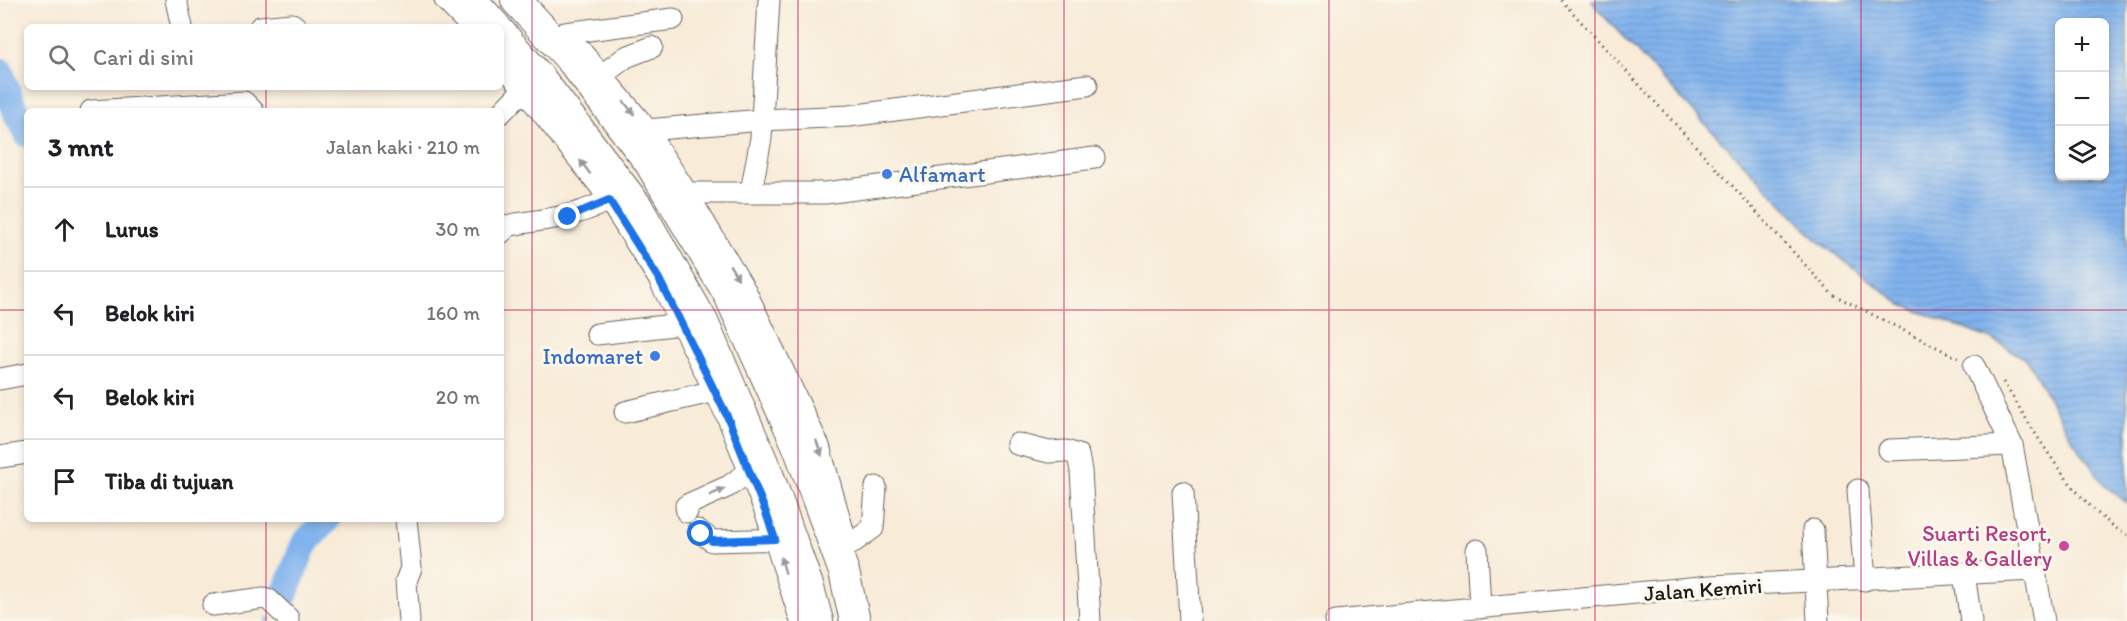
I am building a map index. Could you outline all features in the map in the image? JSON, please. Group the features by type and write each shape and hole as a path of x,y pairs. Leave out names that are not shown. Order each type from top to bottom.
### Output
{"highway":[{"path":"472,0 493,24"},
{"path":"516,0 572,61 649,162 729,295 798,447 844,572 855,621"},
{"path":"504,36 540,78 617,196 637,206 703,322 768,474 783,539 809,588 818,621"}],"street":[{"path":"176,0 181,24"},
{"path":"445,0 468,24"},
{"path":"537,0 646,130 746,292 819,446 870,621"},
{"path":"751,192 762,120 769,0"},
{"path":"565,33 673,19"},
{"path":"602,75 626,57 652,47"},
{"path":"504,65 617,196 715,391 783,539 801,621"},
{"path":"646,130 882,113 1087,85"},
{"path":"504,110 524,89"},
{"path":"142,108 244,102 250,108"},
{"path":"687,193 825,193 1094,158"},
{"path":"504,229 515,224 568,217 617,196"},
{"path":"597,334 682,324"},
{"path":"1974,366 2012,445 2044,621"},
{"path":"0,378 24,374"},
{"path":"625,412 715,391"},
{"path":"1017,444 1049,453 1066,451 1078,455 1081,471 1090,621"},
{"path":"1889,450 2012,445"},
{"path":"0,457 24,453"},
{"path":"687,512 686,507 689,504 729,486 750,471"},
{"path":"848,546 873,528 876,487"},
{"path":"1858,490 1865,580"},
{"path":"1183,492 1190,621"},
{"path":"406,522 411,568 406,581 409,621"},
{"path":"698,530 712,541 783,539"},
{"path":"1813,530 1818,621"},
{"path":"1477,550 1480,608"},
{"name":"Jalan Kemiri","path":"1336,621 1480,608 1534,612 1711,586 2034,570"},
{"path":"1964,574 1971,621"},
{"path":"213,605 266,599 288,618 288,621"}],"path":[{"path":"1561,0 1832,294 2002,380 2072,487 2115,528 2127,535"}],"water":[{"path":"1592,0 2127,0 2127,503 2104,485 2070,436 2028,361 1996,341 1902,305 1818,241 1596,8"}],"waterway":[{"path":"0,71 24,128"},
{"path":"284,596 304,544 324,522"}],"place":[{"name":"Alfamart","path":"887,174"},
{"name":"Indomaret","path":"655,356"},
{"name":"Suarti Resort, Villas & Gallery","path":"2064,546"}],"route":[{"path":"568,217 585,212 609,200 636,241 659,279 728,418 775,539 712,541 701,534"}]}
